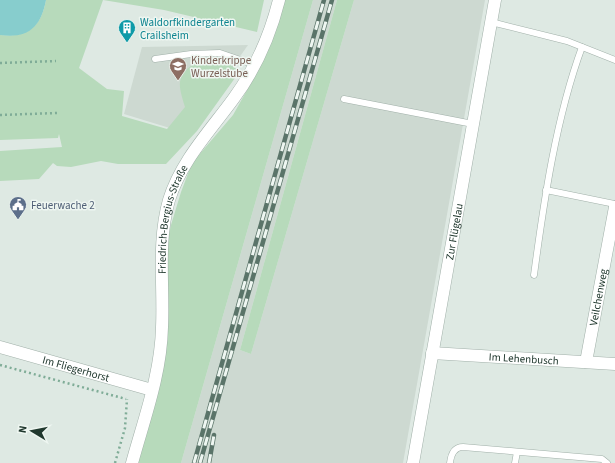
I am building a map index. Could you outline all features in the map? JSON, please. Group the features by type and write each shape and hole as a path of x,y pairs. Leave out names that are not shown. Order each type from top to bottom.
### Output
{"street":[{"name":"Friedrich-Bergius-Straße","path":"132,463 152,390 160,354 162,326 161,255 163,227 169,200 189,158 234,98 255,65 267,40 279,0"},
{"name":"Zur Flügelau","path":"413,463 491,22 493,0"},
{"name":"Veilchenweg","path":"586,362 615,206"},
{"name":"Im Fliegerhorst","path":"0,347 152,390"},
{"name":"Im Lehenbusch","path":"432,353 615,364"}],"lane":[{"path":"491,22 567,41 615,60"},
{"path":"534,275 546,190 568,93 582,47"},
{"path":"155,59 191,54 220,53 255,65"},
{"path":"344,99 472,124"},
{"path":"546,190 615,206"},
{"path":"450,463 453,452 459,447 517,452 569,460 602,459 607,463"},
{"path":"515,463 517,452"}],"path":[{"path":"0,63 56,61"},
{"path":"0,115 57,113"},
{"path":"0,365 126,399"},
{"path":"115,463 125,428 126,399 131,384"}],"shaded area":[{"path":"313,0 337,0 240,350 251,354 354,0 485,0 403,463 181,463"},
{"name":"Kinderkrippe Wurzelstube","path":"248,45 186,133 124,114 142,47"}],"green space":[{"path":"46,0 103,0 79,68 107,89 124,91 122,116 167,129 185,107 180,82 186,70 191,66 204,60 218,59 240,71 197,131 166,164 118,164 101,161 71,167 57,166 53,163 39,179 0,181 0,151 62,147 59,134 58,138 0,140 0,35 18,35 32,29 41,17"},
{"path":"103,0 264,0 257,32 164,10"},
{"path":"283,0 313,0 181,463 137,463 164,356 168,324 165,281 167,243 181,192 192,163 233,115 259,69"},
{"path":"337,0 354,0 251,354 240,350"}],"water":[{"path":"0,0 46,0 41,17 32,29 26,33 10,36 0,35"}],"railway":[{"path":"194,463 324,0"},
{"path":"200,463 332,0"},
{"path":"209,463 214,435"}],"place":[{"name":"Waldorfkindergarten Crailsheim","path":"127,43"},
{"name":"Kinderkrippe Wurzelstube","path":"178,81"},
{"name":"Feuerwache 2","path":"18,220"}]}
